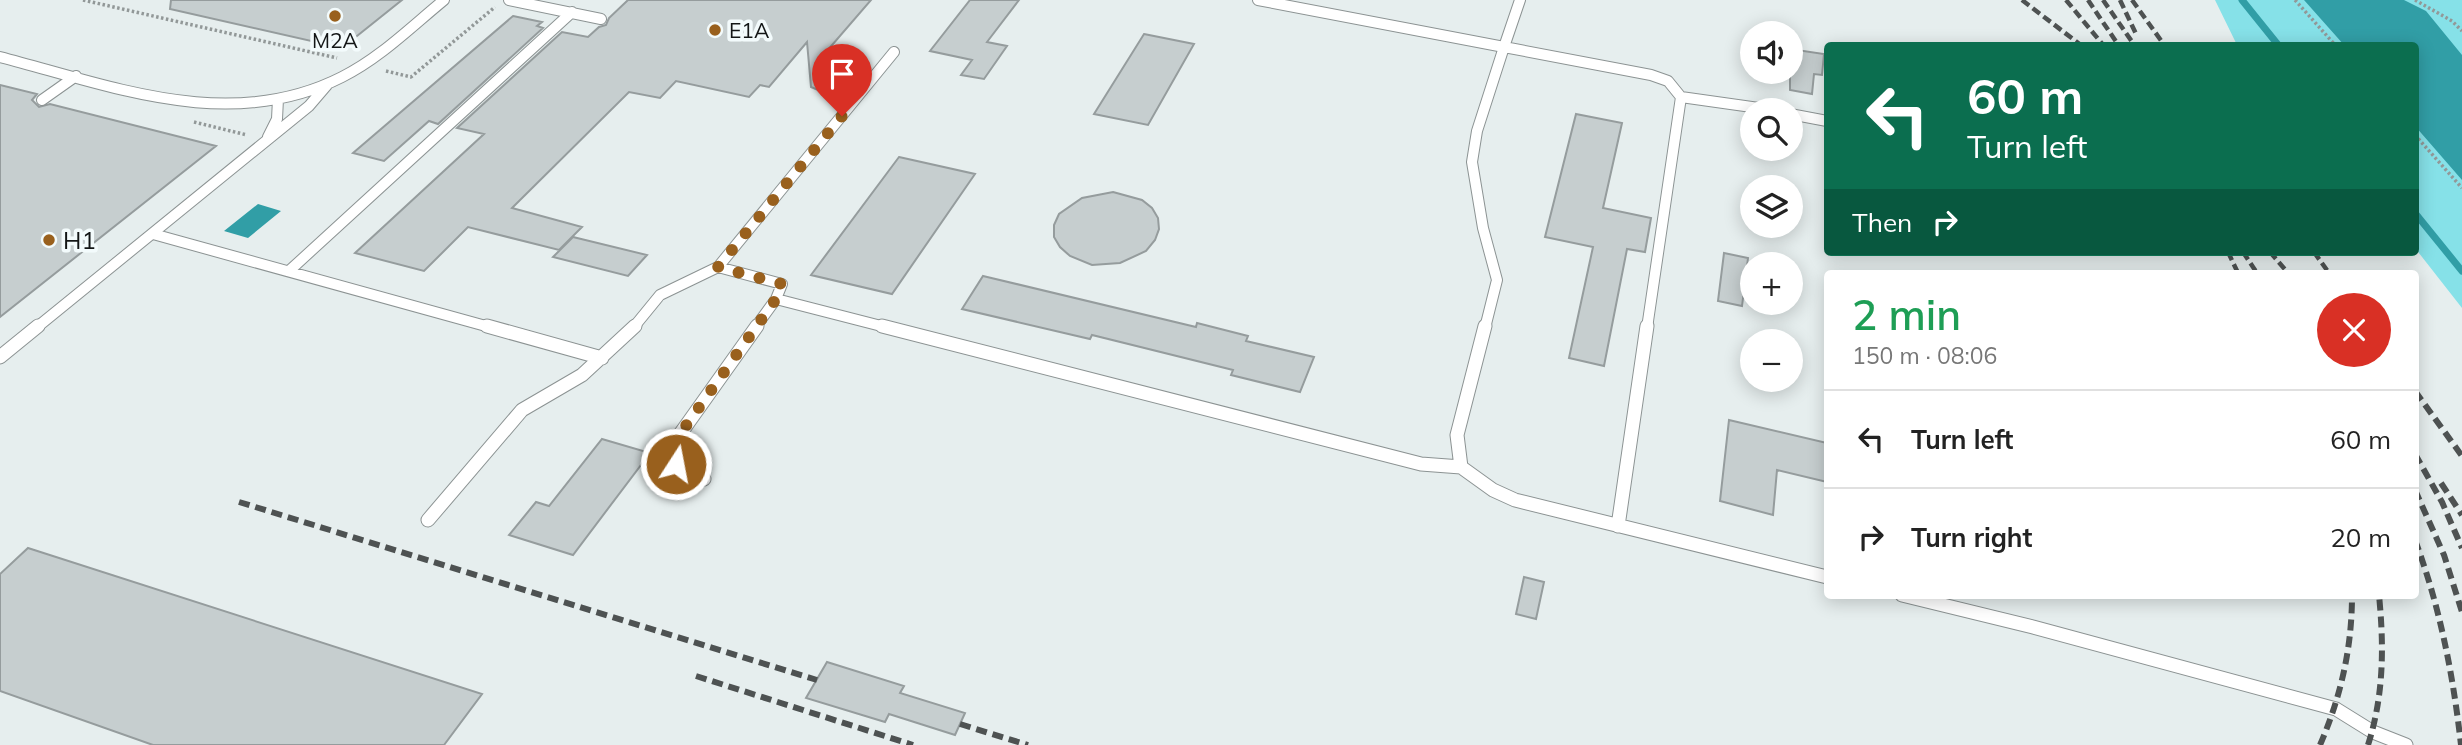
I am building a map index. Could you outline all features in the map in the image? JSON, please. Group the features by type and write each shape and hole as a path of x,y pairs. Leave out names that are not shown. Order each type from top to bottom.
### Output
{"lane":[{"path":"0,57 139,92 213,105 278,99 329,83 364,64 444,0"},
{"path":"507,0 601,19"},
{"path":"556,9 566,0"},
{"path":"1258,0 1651,75 1668,81 1681,97 1740,105"},
{"path":"1461,467 1457,435 1497,280 1483,228 1472,162 1477,131 1520,0"},
{"path":"289,271 572,12"},
{"path":"428,520 522,410 582,375 629,333 660,295 718,267 894,52"},
{"path":"42,100 76,76"},
{"path":"0,358 309,106 329,83"},
{"path":"1618,526 1681,97"},
{"path":"267,140 277,119 278,99"},
{"path":"1803,116 1824,120"},
{"path":"153,234 602,358"},
{"path":"704,479 676,464 673,444 776,299 782,284 718,267"},
{"path":"776,299 1422,464 1461,467 1493,490 1515,500 1824,576"},
{"path":"1918,599 2033,627 2336,709 2373,732 2406,745"}],"path":[{"path":"83,0 411,77 507,0"},
{"path":"2295,0 2332,42"},
{"path":"2415,0 2452,21 2462,31"},
{"path":"2419,140 2462,188"}],"shaded area":[{"path":"2215,0 2462,0 2462,308 2419,253 2419,42 2236,42"},
{"path":"2304,0 2404,0 2426,11 2462,55 2462,180 2419,131 2419,42 2341,42"},
{"path":"258,204 281,211 248,238 224,231"}],"building":[{"path":"171,0 402,0 342,48 170,9"},
{"path":"628,0 871,0 820,59 860,71 857,81 847,89 825,93 811,87 807,42 769,87 760,85 749,97 676,81 660,98 629,92 512,208 582,227 559,250 468,227 424,271 355,253 484,134 457,128 562,32 588,37 599,27 606,25 609,18"},
{"path":"970,0 1019,0 987,42 1007,46 984,79 961,75 972,60 930,51"},
{"path":"513,16 542,22 537,26 543,28 438,124 429,121 384,161 353,153"},
{"path":"1144,34 1194,44 1148,125 1094,114"},
{"path":"1803,51 1824,54 1822,75 1814,74 1812,94 1790,90 1790,84 1803,84"},
{"name":"H1","path":"0,85 37,94 32,100 39,107 50,104 216,146 0,317"},
{"path":"1576,114 1622,123 1603,208 1651,218 1645,252 1627,249 1604,366 1569,358 1593,247 1545,237"},
{"path":"899,157 975,174 892,294 811,275"},
{"path":"1113,192 1142,200 1152,208 1158,218 1159,229 1155,240 1146,251 1120,263 1092,265 1070,256 1054,237 1054,225 1059,214 1082,198"},
{"path":"573,237 647,255 628,276 553,257"},
{"path":"1724,253 1740,256 1740,306 1718,301"},
{"path":"983,276 1196,327 1197,323 1248,336 1246,341 1314,357 1300,392 1231,375 1233,370 1092,335 1090,339 962,309"},
{"path":"1729,420 1824,442 1824,481 1777,470 1773,515 1720,501"},
{"path":"602,439 650,453 573,555 509,535 536,502 549,506"},
{"path":"28,548 482,694 444,745 153,745 0,691 0,574"},
{"path":"1524,577 1544,582 1536,619 1516,614"},
{"path":"827,662 904,686 900,693 965,713 955,735 889,714 885,722 806,698"}],"waterway":[{"path":"2242,0 2276,42"},
{"path":"2419,218 2462,271"}],"railway":[{"path":"2022,0 2077,42"},
{"path":"2066,0 2101,42"},
{"path":"2088,0 2116,42"},
{"path":"2103,0 2132,42"},
{"path":"2120,0 2137,36"},
{"path":"2132,0 2162,42"},
{"path":"2230,256 2237,270"},
{"path":"2246,256 2255,270"},
{"path":"2273,256 2285,270"},
{"path":"2317,256 2327,270"},
{"path":"2419,397 2462,456"},
{"path":"2419,461 2442,502 2462,548"},
{"path":"2441,483 2462,515"},
{"path":"2419,499 2444,555 2462,612"},
{"path":"239,502 817,680"},
{"path":"2419,552 2432,590 2444,641 2461,745"},
{"path":"2320,745 2344,672 2352,599"},
{"path":"2368,745 2380,689 2382,633 2379,599"},
{"path":"696,676 913,745"},
{"path":"960,724 1028,745"}],"place":[{"name":"M2A","path":"335,16"},
{"name":"E1A","path":"715,30"},
{"name":"H1","path":"49,240"}],"route":[{"path":"676,464 673,444 776,299 782,284 718,267 842,116"}]}
